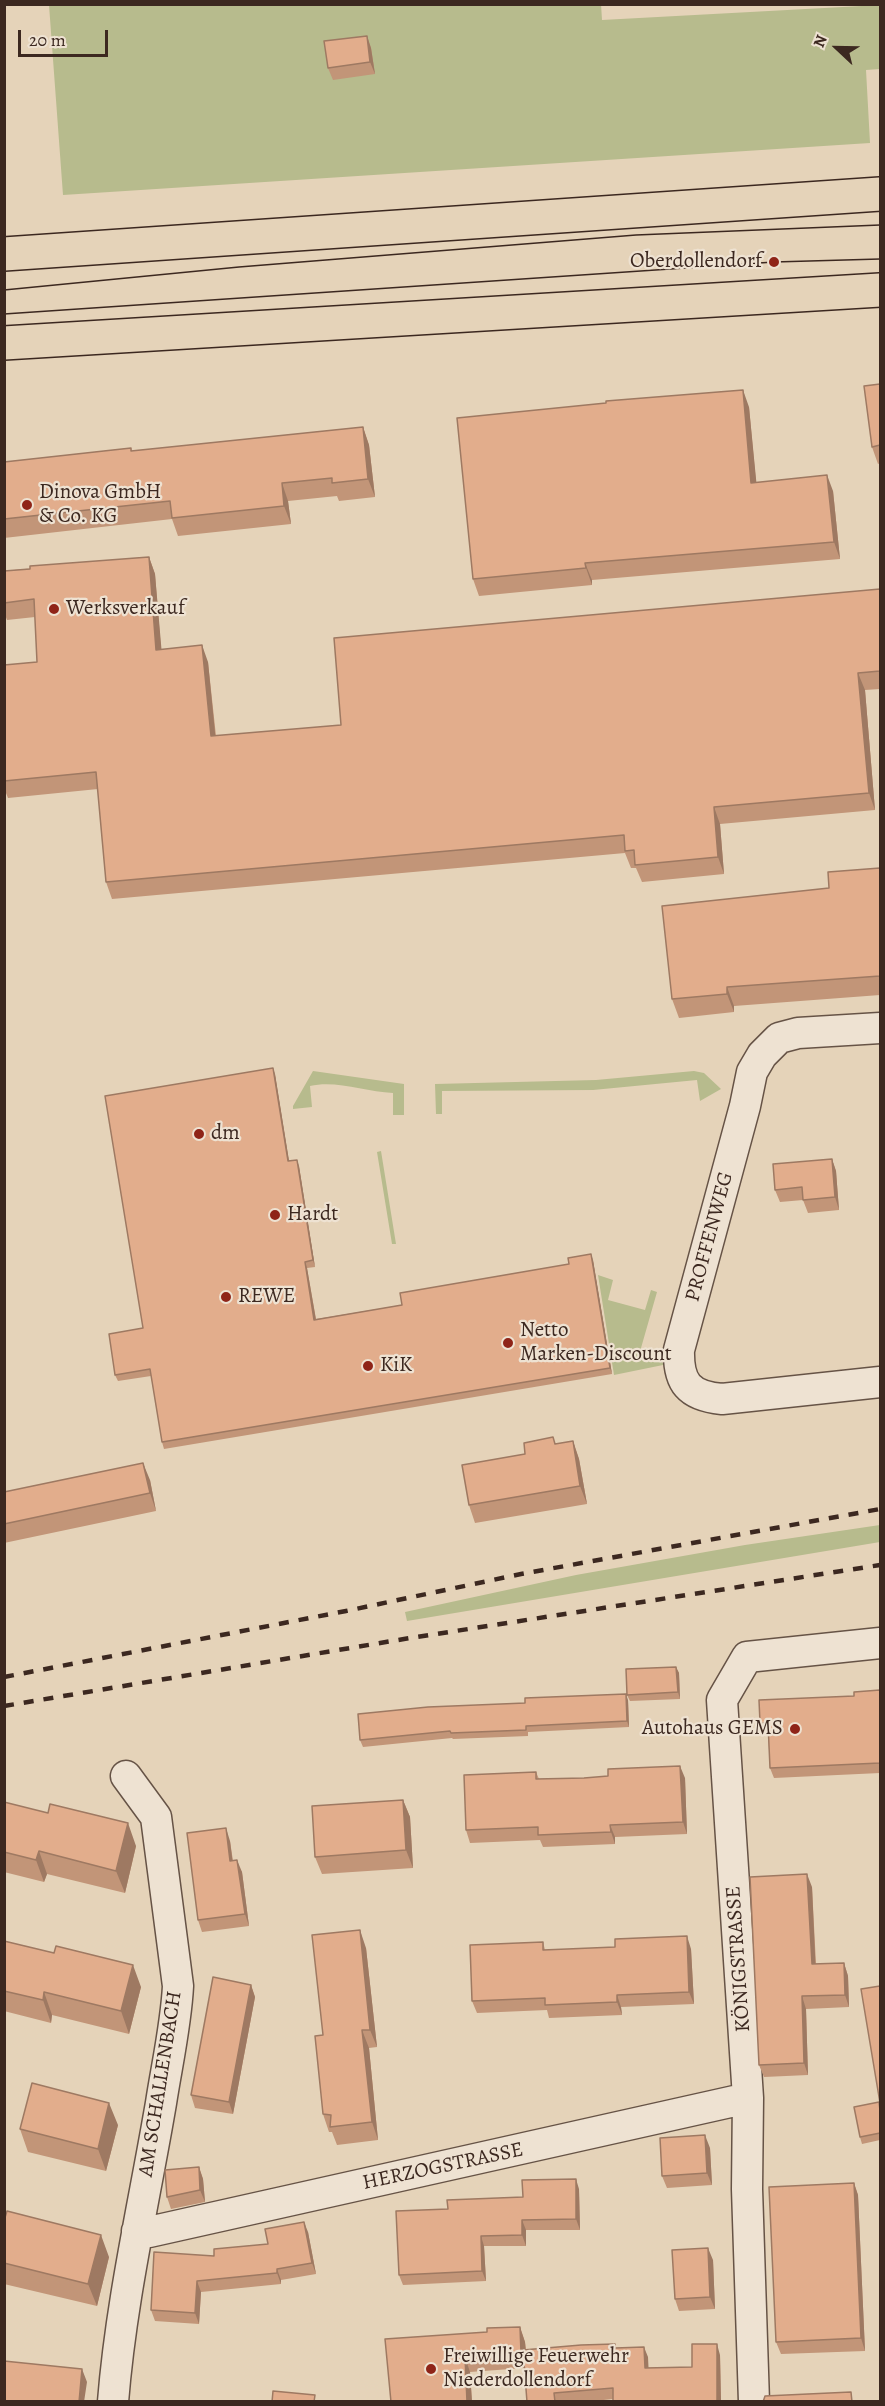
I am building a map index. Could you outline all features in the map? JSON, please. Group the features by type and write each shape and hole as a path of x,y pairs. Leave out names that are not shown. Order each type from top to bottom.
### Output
{"highway":[{"path":"4,254 880,194"},
{"path":"4,343 880,290"}],"street":[{"name":"PROFFENWEG","path":"880,1028 798,1033 779,1038 762,1054 752,1072 679,1350 680,1374 685,1382 699,1395 722,1399 880,1382"},
{"name":"KÖNIGSTRASSE","path":"754,2402 747,2189 748,2098 722,1700 747,1657 880,1643"},
{"name":"AM SCHALLENBACH","path":"113,2402 117,2351 131,2258 175,2017 178,1986 156,1817 126,1776"},
{"name":"HERZOGSTRASSE","path":"137,2231 149,2232 748,2098"}],"green space":[{"path":"601,4 602,20 880,5 880,69 866,70 870,143 63,195 49,5"},
{"path":"313,1071 404,1084 404,1115 393,1115 393,1093 330,1084 310,1086 312,1107 293,1109"},
{"path":"694,1071 704,1073 721,1089 700,1101 697,1080 593,1090 442,1091 442,1114 436,1114 435,1084 596,1080"},
{"path":"381,1151 396,1244 392,1244 377,1152"},
{"path":"598,1275 613,1280 608,1300 645,1310 651,1290 657,1292 639,1355 664,1363 663,1365 614,1375"},
{"path":"880,1525 880,1542 407,1621 405,1612 576,1575 745,1545"}],"building":[{"path":"367,36 370,62 328,68 324,41"},
{"path":"880,384 880,445 872,447 864,386"},
{"path":"743,390 751,483 827,475 834,542 585,563 586,568 473,579 457,418 606,403 606,401"},
{"path":"363,427 368,479 332,483 332,478 282,483 284,506 172,518 170,501 4,519 4,462"},
{"path":"149,557 156,650 202,645 211,736 341,725 334,638 880,589 880,671 858,673 869,793 714,807 718,857 635,865 634,850 625,851 624,835 106,882 96,772 4,781 4,665 37,662 34,599 4,603 4,571 30,569 30,566"},
{"path":"880,868 880,976 727,987 727,994 672,999 662,906 829,888 828,872"},
{"path":"273,1068 288,1161 297,1160 313,1260 305,1262 314,1320 402,1305 400,1293 569,1264 568,1258 591,1254 610,1368 162,1442 150,1369 115,1375 109,1334 143,1328 105,1096"},
{"path":"832,1159 835,1197 803,1200 802,1187 775,1190 773,1164"},
{"path":"553,1437 555,1444 573,1441 580,1486 469,1505 462,1465 525,1454 524,1443"},
{"path":"143,1463 150,1493 4,1524 4,1492"},
{"path":"676,1667 678,1692 627,1695 626,1669"},
{"path":"880,1690 880,1763 770,1768 768,1723 760,1723 759,1700 854,1696 854,1692"},
{"path":"626,1694 627,1721 526,1726 526,1730 451,1733 450,1731 360,1740 358,1714 428,1707 525,1703 525,1698"},
{"path":"680,1766 683,1822 610,1825 611,1832 538,1835 538,1827 466,1830 464,1775 536,1772 536,1779 584,1778 608,1776 608,1769"},
{"path":"403,1800 406,1850 315,1857 312,1806"},
{"path":"4,1802 48,1813 50,1804 128,1823 116,1871 39,1851 36,1860 4,1852"},
{"path":"226,1828 230,1861 237,1860 245,1914 198,1920 187,1833"},
{"path":"807,1874 812,1964 844,1963 845,1995 802,1996 804,2063 759,2065 750,1877"},
{"path":"360,1930 370,2030 362,2030 372,2122 330,2127 331,2115 323,2114 315,2036 323,2035 312,1935"},
{"path":"687,1936 689,1992 617,1995 617,2002 545,2005 545,1998 472,2001 470,1945 543,1942 543,1950 615,1947 615,1939"},
{"path":"4,1941 54,1953 56,1946 133,1965 121,2011 44,1992 43,2000 4,1991"},
{"path":"213,1977 251,1985 229,2102 191,2095"},
{"path":"880,1986 880,2103 861,1989"},
{"path":"32,2083 109,2103 98,2149 20,2129"},
{"path":"879,2102 880,2133 860,2137 854,2107"},
{"path":"705,2135 707,2173 662,2176 660,2138"},
{"path":"199,2167 200,2190 167,2197 165,2170"},
{"path":"576,2179 576,2219 522,2220 522,2235 481,2236 482,2271 399,2275 396,2211 448,2209 447,2200 523,2197 522,2180"},
{"path":"854,2183 861,2338 776,2342 769,2187"},
{"path":"7,2211 101,2235 88,2284 4,2263 4,2221"},
{"path":"304,2222 312,2263 277,2269 277,2273 197,2281 195,2313 151,2310 154,2252 214,2256 214,2249 268,2244 265,2229"},
{"path":"708,2248 710,2297 675,2299 672,2250"},
{"path":"520,2327 521,2353 465,2357 467,2402 391,2402 385,2339 487,2332 487,2328"},
{"path":"615,2344 615,2348 644,2347 645,2368 692,2367 692,2344 717,2344 717,2402 613,2402 613,2388 554,2393 555,2402 527,2402 523,2350"},
{"path":"4,2361 82,2369 79,2402 4,2402"},
{"path":"273,2391 315,2395 314,2402 272,2402"},
{"path":"851,2392 852,2402 763,2402 765,2396"}],"tram line":[{"path":"4,290 239,267 636,235 880,225"},
{"path":"4,314 774,262 880,259"}],"railway":[{"path":"4,1677 346,1611 521,1574 880,1509"},
{"path":"4,1706 404,1639 880,1565"}],"place":[{"name":"Oberdollendorf","path":"774,262"},
{"name":"Dinova GmbH & Co. KG","path":"27,505"},
{"name":"Werksverkauf","path":"54,609"},
{"name":"dm","path":"199,1134"},
{"name":"Hardt","path":"275,1215"},
{"name":"REWE","path":"226,1297"},
{"name":"Netto Marken-Discount","path":"508,1343"},
{"name":"KiK","path":"368,1366"},
{"name":"Autohaus GEMS","path":"795,1729"},
{"name":"Freiwillige Feuerwehr Niederdollendorf","path":"431,2369"}]}
